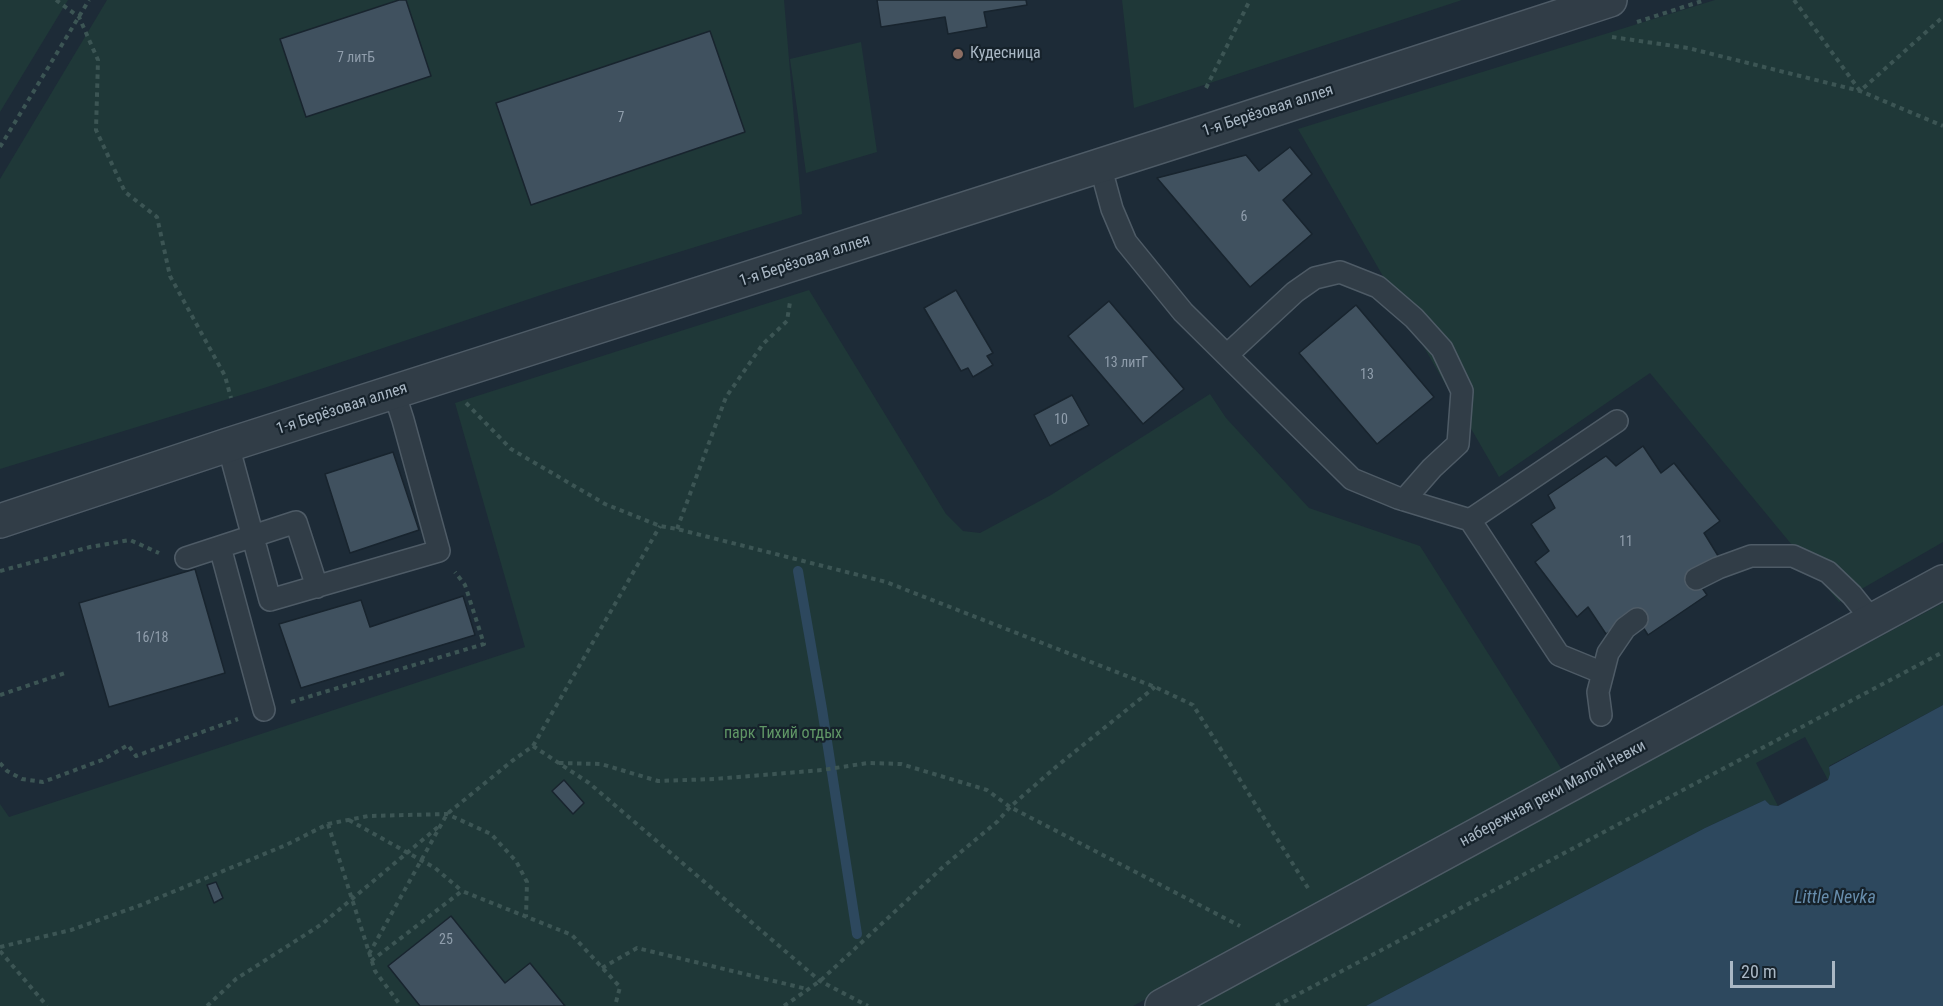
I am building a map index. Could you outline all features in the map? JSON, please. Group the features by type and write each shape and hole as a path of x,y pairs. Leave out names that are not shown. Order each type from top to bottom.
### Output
{"street":[{"name":"1-я Берёзовая аллея","path":"0,521 228,445 1610,0"},
{"name":"набережная реки Малой Невки","path":"1162,1006 1943,582"}],"lane":[{"path":"1101,165 1112,208 1126,242 1183,312 1352,479 1404,500 1470,520 1559,655 1603,673"},
{"path":"1227,355 1294,292 1315,278 1340,272 1378,287 1413,318 1442,349 1462,391 1458,444 1432,468 1404,500"},
{"path":"237,611 439,551 404,420 393,392"},
{"path":"1470,520 1617,421"},
{"path":"228,445 270,600"},
{"path":"186,558 296,522 317,587"},
{"path":"220,547 264,710"},
{"path":"1696,579 1751,556 1793,556 1828,572 1852,595 1873,621"},
{"path":"1601,715 1598,692 1608,653 1625,628 1637,618"}],"path":[{"path":"56,0 79,17 98,60 96,130 126,192 157,217 170,276 225,376 231,398"},
{"path":"0,147 89,0"},
{"path":"1206,88 1250,0"},
{"path":"1794,0 1860,91"},
{"path":"1860,91 1943,17"},
{"path":"1608,37 1688,48 1860,91 1943,126"},
{"path":"677,529 726,398 763,344 787,321"},
{"path":"444,376 511,449 605,504 660,526 886,582 1155,687 1193,705 1310,891"},
{"path":"369,954 447,814 533,746 660,526"},
{"path":"0,571 90,547 130,540 157,553 186,558"},
{"path":"1276,1006 1943,652"},
{"path":"0,695 68,672"},
{"path":"784,1006 820,981 944,866 999,821 1010,807 1155,687"},
{"path":"533,746 589,783 820,981 868,1006"},
{"path":"559,763 601,764 658,781 828,770 868,763 902,764 987,790 1010,807 1243,927"},
{"path":"46,1006 0,949 70,930 141,905 286,845 328,824 368,816 447,814 491,834 516,861 527,882 526,916"},
{"path":"349,820 435,867 462,891 572,935 620,987 615,1006"},
{"path":"328,824 375,971 401,1006"},
{"path":"207,1006 236,980 322,924 352,901 441,825"},
{"path":"371,961 462,891"},
{"path":"602,968 637,948 808,989"}],"green space":[{"path":"0,0 68,0 0,112"},
{"path":"107,0 784,0 802,214 553,291 264,388 0,469 0,179"},
{"path":"1122,0 1462,0 1134,108"},
{"path":"1715,0 1943,0 1943,542 1839,602 1650,373 1499,477 1298,129"},
{"path":"861,42 877,152 806,173 790,59"},
{"name":"парк Тихий отдых","path":"809,290 946,514 963,531 980,533 1051,495 1210,394 1226,418 1309,508 1420,546 1564,773 1133,1006 0,1006 0,804 9,817 525,647 455,403"},
{"path":"1943,603 1943,705 1829,766 1828,780 1805,737 1756,763 1778,806 1770,805 1765,800 1705,828 1366,1006 1191,1006"}],"water":[{"name":"Little Nevka","path":"1943,705 1943,1006 1366,1006 1705,828 1765,800 1770,805 1778,806 1828,780 1829,767"}],"building":[{"path":"399,0 406,0 431,76 306,117 280,39"},
{"path":"877,0 1026,0 1027,5 984,12 987,27 948,34 945,17 881,27"},
{"path":"710,31 745,132 531,205 496,103"},
{"path":"1290,147 1312,174 1283,200 1312,234 1250,287 1157,178 1246,155 1259,171"},
{"path":"956,290 993,353 987,356 993,365 973,377 968,368 961,371 924,308"},
{"path":"1109,301 1184,389 1143,424 1068,336"},
{"path":"1356,305 1434,397 1377,444 1299,353"},
{"path":"1072,395 1089,425 1050,446 1034,415"},
{"path":"1643,446 1661,473 1674,463 1720,521 1704,533 1720,559 1693,575 1707,595 1648,635 1634,613 1606,634 1588,607 1577,617 1535,562 1549,551 1531,524 1555,508 1548,495 1606,456 1616,466"},
{"path":"393,452 419,530 350,553 325,474"},
{"path":"195,569 225,673 109,707 79,603"},
{"path":"463,596 475,635 301,688 279,624 361,600 370,627"},
{"path":"564,780 584,803 573,814 552,791"},
{"path":"216,882 223,898 214,903 207,885"},
{"path":"451,916 505,983 530,963 565,1006 420,1006 388,966"}],"waterway":[{"path":"798,571 857,934"}],"place":[{"name":"Кудесница","path":"958,54"}]}
